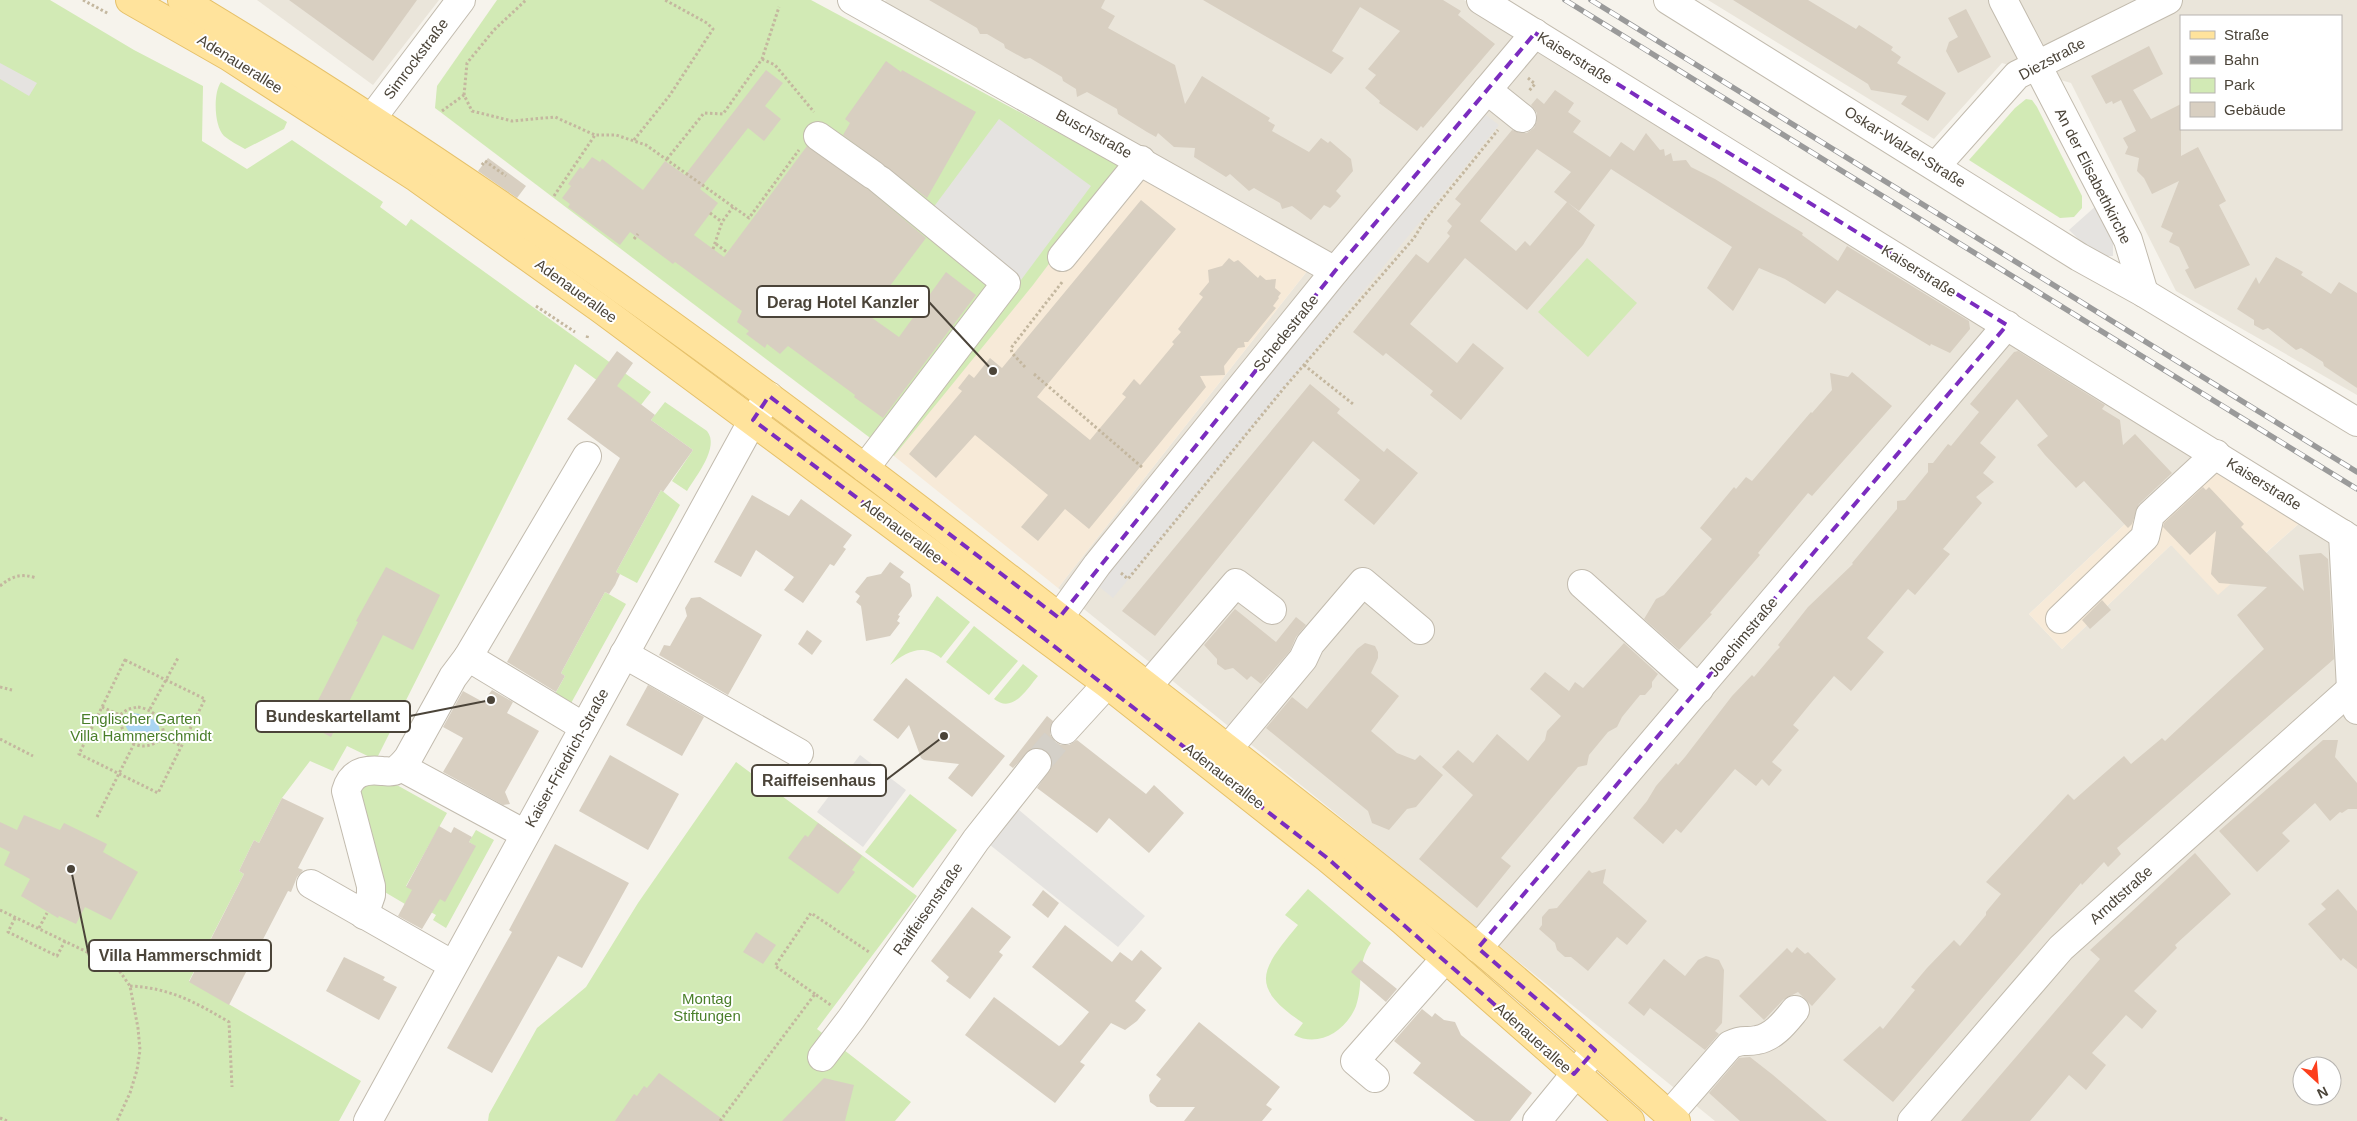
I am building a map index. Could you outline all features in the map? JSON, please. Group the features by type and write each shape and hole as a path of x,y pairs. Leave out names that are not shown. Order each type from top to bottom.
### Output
{"main road":[{"name":"Adenauerallee","path":"130,0 228,56 417,178 752,420 932,554 1147,686 1478,948 1672,1118"},
{"name":"Adenauerallee","path":"182,0 372,118 632,295 999,570 1107,684 1326,857 1630,1121"},
{"path":"208,0 256,45"}],"street":[{"name":"Simrockstraße","path":"372,118 461,0"},
{"name":"Buschstraße","path":"852,0 1141,160 1335,272"},
{"name":"Kaiserstraße","path":"1481,0 2216,454 2350,539"},
{"name":"Oskar-Walzel-Straße","path":"1668,0 2079,257 2144,293"},
{"name":"An der Elisabethkirche","path":"2003,0 2128,240 2144,293"},
{"name":"Diezstraße","path":"1936,166 2017,75 2168,0"},
{"name":"Schedestraße","path":"1052,628 1103,557 1335,272 1510,62 1527,28"},
{"path":"1487,90 1517,114"},
{"path":"818,136 876,177 1006,283 865,468"},
{"path":"1062,257 1141,160"},
{"path":"2144,293 2357,422"},
{"name":"Joachimstraße","path":"1478,948 1699,689 1999,320"},
{"name":"Kaiser-Friedrich-Straße","path":"368,1121 752,420 769,396"},
{"path":"2060,619 2145,537 2150,515 2216,454"},
{"path":"364,915 371,895 371,886 346,792 348,786 354,775 364,771 392,772 401,767 408,758 453,677 468,656 587,456"},
{"path":"2350,539 2355,690"},
{"path":"932,554 982,571 999,570"},
{"path":"1227,750 1303,659 1310,644 1363,582 1420,630"},
{"path":"1147,686 1236,583 1272,610"},
{"path":"1582,584 1699,689"},
{"path":"624,654 799,753"},
{"path":"468,656 584,727"},
{"path":"1065,730 1107,684"},
{"name":"Arndtstraße","path":"1912,1121 2061,948 2355,690"},
{"name":"Raiffeisenstraße","path":"822,1057 851,1019 976,840 1037,763"},
{"path":"401,767 525,834"},
{"path":"311,884 453,965"},
{"path":"1375,1078 1355,1060 1445,959"},
{"path":"1672,1118 1730,1045 1743,1039 1756,1041 1768,1036 1779,1029 1795,1010"},
{"path":"1537,1121 1595,1050"}],"path":[{"path":"526,0 494,30 467,63 464,94 472,111 512,121 555,117 595,135 616,135 634,140 646,145 667,159 749,218 807,139 818,136 818,126 814,111 775,66 762,59"},
{"path":"634,140 670,94 713,29 707,23 666,0"},
{"path":"667,159 704,113 723,114 762,59 779,7"},
{"path":"1103,557 1128,579 1304,365 1414,238 1425,220 1517,114 1535,84 1510,62"},
{"path":"442,111 464,94"},
{"path":"554,196 595,135"},
{"path":"570,173 574,176"},
{"path":"713,249 722,222 733,207"},
{"path":"710,213 722,222"},
{"path":"634,239 638,234"},
{"path":"716,244 728,253"},
{"path":"536,306 575,332"},
{"path":"1304,365 1354,404"},
{"path":"1034,374 1163,484"},
{"path":"0,586 15,575 26,575 36,578"},
{"path":"150,709 178,658"},
{"path":"125,660 166,679 206,699 158,793 79,754 125,660"},
{"path":"0,687 12,690"},
{"path":"102,707 120,715"},
{"path":"120,715 128,709 138,707 150,709 158,717 163,727 164,737"},
{"path":"120,715 120,727 124,736 134,744 144,746 156,744 164,737"},
{"path":"164,737 181,746"},
{"path":"0,739 33,756"},
{"path":"97,817 134,744"},
{"path":"0,910 116,966 130,986 140,1050 132,1086 117,1121"},
{"path":"39,928 47,913"},
{"path":"851,1019 775,966 811,913 889,965"},
{"path":"16,918 8,932 57,956 65,941"},
{"path":"130,986 162,989 174,993 229,1022 232,1087"},
{"path":"720,1121 815,994"},
{"path":"0,1118 7,1121"}],"highlighted area":[{"path":"1535,33 2007,325 1478,948 1595,1050 1574,1074 1326,857 1019,619 753,420 769,396 1059,618 1335,271"}],"shaded area":[{"path":"257,0 439,0 373,85"},
{"path":"886,0 1464,0 2199,455 2029,614 2062,649 2171,545 2236,580 2304,519 2357,553 2357,1121 1715,1121 1058,588 1308,270 1122,167 1128,159 875,19"},
{"path":"1708,0 2357,0 2357,395 2176,291 2071,83 2002,63 1934,139"},
{"path":"0,63 37,83 29,96 0,79"},
{"path":"1483,113 1499,125 1113,598 1097,585"},
{"path":"999,119 1091,186 1021,280 930,212"},
{"path":"1122,167 1308,270 1058,588 894,456"},
{"path":"2097,205 2113,239 2113,256 2096,256 2069,230"},
{"path":"2199,455 2304,519 2218,595 2171,545 2062,649 2029,614"},
{"path":"860,755 906,790 863,847 817,812"},
{"path":"1013,805 1145,916 1118,947 985,841"}],"green space":[{"name":"Englischer Garten Villa Hammerschmidt","path":"0,0 50,0 134,50 203,86 202,141 247,169 292,140 383,202 380,207 406,226 411,219 651,392 637,410 575,364 376,760 347,746 333,771 310,761 282,798 259,843 254,840 239,871 244,874 189,981 361,1081 339,1121 0,1121"},
{"path":"497,0 811,0 1122,167 1033,285 894,456 435,108 437,86"},
{"path":"221,82 287,122 284,129 245,149 226,138 218,125 216,109 218,87"},
{"path":"2026,99 2032,100 2037,107 2082,196 2082,208 2074,217 2060,218 1969,160 2015,108"},
{"path":"1587,258 1637,303 1588,357 1538,312"},
{"path":"665,402 707,431 710,438 709,453 701,470 687,491 672,481 693,450 651,420"},
{"path":"661,490 680,505 637,583 616,572"},
{"path":"605,592 626,604 570,705 554,696 565,676 561,673"},
{"path":"937,596 970,622 941,658 934,653 921,650 909,653 890,665"},
{"path":"974,626 1018,661 989,695 946,662"},
{"path":"1023,664 1038,676 1029,687 1013,702 1007,704 994,699"},
{"name":"Montag Stiftungen","path":"736,762 917,896 817,1029 911,1102 895,1121 488,1121 489,1114 537,1028 586,987 638,903"},
{"path":"367,781 395,784 447,813 406,886 429,899 475,846 469,842 476,830 494,840 446,928 433,920 436,915 408,899 405,904 383,891 358,790"},
{"path":"910,794 957,830 913,888 865,852"},
{"path":"1308,889 1371,943 1363,959 1360,990 1356,1006 1346,1023 1331,1035 1322,1038 1303,1039 1294,1035 1303,1023 1285,1010 1274,998 1267,988 1266,977 1275,954 1298,925 1285,915"}],"water":[{"path":"133,713 143,715 156,722 160,730 159,736 147,739 131,733 127,729 124,718"}],"building":[{"path":"289,0 417,0 373,61"},
{"path":"929,0 1105,0 1101,8 1115,16 1108,28 1175,65 1185,104 1202,76 1270,118 1268,121 1275,125 1272,131 1309,152 1321,138 1328,143 1330,141 1351,159 1353,171 1336,191 1341,196 1336,202 1330,208 1324,205 1311,220 1292,206 1282,209 1280,203 1254,188 1249,191 1230,174 1226,177 1194,157 1195,148 1174,147 1158,133 1156,137 1147,132 1118,114 1117,109 1087,92 1077,97 1076,89 1063,81 1062,77 1030,58 1025,59 1005,48 1004,44 987,34 980,34 977,28"},
{"path":"1203,0 1443,0 1461,11 1458,15 1495,44 1423,128 1421,126 1417,131 1379,103 1380,101 1365,88 1376,75 1368,69 1400,31 1360,7 1332,51 1344,58 1331,74"},
{"path":"1733,0 1808,0 1856,29 1859,25 1893,47 1891,50 1901,57 1897,63 1946,93 1928,121 1901,104 1907,96 1871,90 1868,84"},
{"path":"1966,9 1991,57 1958,73 1946,51 1949,42 1958,37 1948,18"},
{"path":"2149,46 2163,74 2133,90 2151,119 2180,104 2181,156 2198,147 2226,201 2219,205 2250,265 2195,289 2185,270 2189,268 2179,247 2169,242 2173,233 2161,227 2179,181 2152,194 2144,178 2137,171 2139,158 2125,154 2128,147 2123,138 2136,131 2121,100 2113,104 2112,101 2106,104 2091,76"},
{"path":"886,61 901,72 902,70 976,112 927,198 843,135 850,123 845,119"},
{"path":"766,70 783,83 765,106 781,119 764,141 748,128 700,189 718,203 694,235 724,257 807,146 868,189 926,238 868,315 899,337 946,272 976,295 883,418 788,346 780,354 767,344 765,348 746,334 749,331 737,322 742,311 675,262 673,264 630,232 620,245 568,207 570,204 562,198 571,186 568,184 580,167 583,169 592,157 600,162 602,159 643,190 665,161 685,175"},
{"path":"1555,90 1574,103 1568,112 1581,121 1573,132 1610,157 1621,142 1634,151 1646,133 1660,150 1664,149 1665,156 1671,153 1673,161 1686,160 1691,167 1715,179 1803,233 1802,235 1838,261 1847,246 1969,321 1970,329 1950,353 1931,344 1930,346 1837,290 1825,304 1785,279 1759,268 1733,311 1707,288 1732,247 1611,169 1579,211 1567,202 1595,225 1583,245 1527,310 1465,258 1410,324 1457,363 1473,343 1504,368 1461,420 1430,395 1433,391 1386,353 1383,356 1353,332 1416,254 1428,263 1450,236 1447,233 1452,226 1447,221 1461,204 1455,199 1512,130 1527,133 1534,128 1537,121 1537,113 1531,105 1537,98 1544,104","holes":["1537,149 1571,172 1554,192 1567,202 1530,246 1525,241 1516,251 1480,221"]},
{"path":"488,158 526,186 517,198 478,171"},
{"path":"1141,200 1176,229 1037,397 1090,440 1126,397 1122,394 1134,379 1140,385 1174,344 1172,342 1181,332 1178,329 1203,297 1199,294 1209,282 1208,270 1222,266 1229,258 1234,262 1238,260 1258,278 1260,275 1266,280 1276,279 1275,288 1281,293 1273,306 1276,308 1248,342 1244,342 1245,347 1238,348 1224,366 1225,375 1200,376 1206,387 1089,529 1065,509 1038,541 1021,527 1048,495 975,435 936,478 909,454 962,391 958,388 969,374 974,378 990,358 1002,368"},
{"path":"2276,257 2303,272 2301,275 2331,294 2339,282 2357,293 2357,388 2301,348 2296,350 2268,328 2263,330 2254,325 2254,320 2237,309 2256,277 2259,284"},
{"path":"617,351 633,363 617,386 655,415 651,420 693,450 663,492 661,490 616,572 620,574 615,585 609,594 605,592 561,673 565,676 556,692 507,662 620,458 567,419"},
{"path":"2018,351 2105,405 2102,409 2120,420 2123,445 2135,434 2172,473 2139,504 2132,524 2128,528 2084,481 2076,488 2045,455 2037,445 2048,436 2017,399 1980,443 1996,457 1983,473 1994,482 1976,497 1982,503 1943,549 1950,554 1915,595 1908,589 1867,638 1884,652 1851,691 1834,676 1793,725 1799,730 1772,762 1782,770 1769,786 1762,779 1756,786 1735,769 1681,833 1676,829 1663,844 1633,818 1656,786 1676,763 1678,765 1685,757 1732,696 1752,675 1754,677 1780,647 1778,645 1808,607 1853,564 1897,509 1897,501 1905,500 1928,472 1928,463 1933,463 1948,444 1951,446 1979,412 1970,404 2014,352"},
{"path":"1852,372 1892,406 1812,496 1808,493 1758,553 1760,555 1710,613 1712,614 1679,650 1644,619 1656,599 1664,595 1712,539 1700,528 1734,487 1736,489 1746,477 1752,481 1832,390 1830,373 1848,377"},
{"path":"1310,384 1340,409 1337,413 1384,452 1387,448 1418,473 1374,525 1344,500 1360,480 1313,441 1155,636 1122,611"},
{"path":"2203,487 2206,490 2209,487 2244,524 2241,527 2304,591 2299,555 2321,553 2328,559 2334,659 2117,848 2121,854 2108,867 2104,862 2082,885 2081,883 1893,1102 1843,1060 1880,1026 1883,1029 1915,990 1911,987 1927,968 1954,940 1960,946 1986,915 1986,912 2001,894 1986,882 2068,794 2074,800 2124,756 2131,764 2162,738 2165,741 2264,649 2237,615 2267,587 2219,583 2211,574 2216,531 2190,555 2163,527 2164,523"},
{"path":"752,495 789,516 801,499 852,535 843,547 846,549 834,566 830,564 803,603 784,590 794,577 756,550 741,577 714,562"},
{"path":"890,562 904,572 900,577 910,584 912,596 898,615 900,616 897,621 900,623 890,636 866,641 861,606 856,602 860,596 855,592 867,577 881,574"},
{"path":"386,567 440,595 413,650 383,635 331,737 306,724 358,622 356,621"},
{"path":"700,597 762,635 728,695 659,655 664,645 670,646 687,616 685,608 691,598"},
{"path":"2102,600 2111,610 2090,629 2082,620"},
{"path":"1235,609 1276,642 1296,617 1306,625 1296,637 1290,651 1261,684 1251,676 1247,680 1233,668 1225,670 1217,664 1217,659 1204,645"},
{"path":"807,630 822,641 812,655 798,644"},
{"path":"1365,643 1375,646 1378,652 1378,658 1371,673 1399,696 1371,731 1397,753 1415,760 1420,755 1443,775 1416,807 1407,809 1389,830 1372,823 1368,811 1266,728 1292,697 1307,709 1357,649"},
{"path":"1624,643 1658,674 1652,682 1652,687 1645,695 1640,695 1622,717 1617,727 1608,732 1589,755 1587,765 1578,767 1501,858 1511,866 1477,908 1419,859 1473,795 1442,767 1458,750 1473,763 1497,734 1528,761 1545,740 1547,731 1561,716 1530,689 1545,672 1569,691 1575,682 1583,688"},
{"path":"906,678 1005,756 972,797 948,778 959,764 924,760 921,758 909,725 898,739 873,720"},
{"path":"648,685 704,717 682,756 626,725"},
{"path":"492,690 513,702 507,713 539,731 505,792 510,804 503,805 443,772 463,738 443,727 463,691 483,702"},
{"path":"1047,716 1053,721 1050,734 1055,742 1061,745 1069,745 1077,740 1146,794 1154,785 1184,813 1149,853 1109,818 1097,833 1037,788 1052,766 1052,758 1046,750 1032,748 1013,768 1009,765"},
{"path":"2323,740 2338,740 2335,757 2357,783 2357,809 2348,809 2342,813 2340,812 2330,821 2315,803 2282,833 2290,841 2257,872 2219,831"},
{"path":"610,755 679,794 648,850 579,811"},
{"path":"282,798 324,818 298,868 303,870 297,877 291,892 288,891 229,1005 189,982 244,874 239,871 254,840 259,843"},
{"path":"24,815 60,830 64,823 107,844 103,852 138,872 111,920 85,907 76,924 59,916 58,918 21,896 30,879 4,865 10,852 0,847 0,822 17,830"},
{"path":"818,823 862,856 852,870 855,872 838,894 788,858 805,835 808,837"},
{"path":"439,826 451,833 454,827 472,837 469,842 476,846 445,902 440,899 422,929 398,916 412,890 406,887"},
{"path":"555,844 629,883 582,968 558,956 492,1073 447,1048 512,932 509,930"},
{"path":"2195,853 2231,894 2175,945 2177,948 2134,991 2157,1011 2142,1029 2126,1015 2092,1053 2106,1065 2086,1090 2069,1075 2030,1121 1961,1121 2100,959 2090,950"},
{"path":"1606,869 1603,883 1647,921 1627,945 1617,937 1588,971 1571,957 1565,957 1557,950 1555,943 1539,929 1542,925 1542,917 1549,909 1557,908 1589,870 1592,873"},
{"path":"2338,889 2357,911 2357,969 2343,958 2341,961 2308,924 2326,909 2321,904"},
{"path":"1043,890 1059,903 1048,918 1032,905"},
{"path":"972,907 1011,937 999,952 1003,955 970,999 946,981 949,977 931,961"},
{"path":"1065,925 1112,962 1120,952 1132,961 1141,950 1162,968 1135,1001 1146,1010 1137,1021 1125,1030 1111,1023 1080,1062 1085,1065 1055,1103 965,1035 994,997 1059,1046 1062,1044 1089,1012 1032,967"},
{"path":"756,932 776,945 763,964 743,952"},
{"path":"1797,947 1805,954 1808,952 1836,979 1812,1006 1798,992 1783,1000 1764,1020 1739,996 1787,948 1792,953"},
{"path":"1706,956 1719,960 1724,970 1722,1023 1715,1031 1719,1034 1705,1050 1650,1008 1644,1016 1628,1003 1664,959 1685,976 1698,960"},
{"path":"344,957 385,977 383,980 397,987 379,1020 326,991"},
{"path":"1361,960 1397,989 1386,1002 1351,972"},
{"path":"1422,1009 1432,1017 1435,1013 1444,1020 1455,1022 1461,1035 1532,1093 1510,1121 1475,1121 1413,1073 1421,1063 1394,1041"},
{"path":"1199,1022 1280,1087 1266,1105 1272,1109 1262,1121 1184,1121 1195,1107 1157,1107 1150,1102 1149,1095 1161,1079 1156,1075"},
{"path":"1750,1057 1827,1121 1740,1121 1709,1093 1739,1058"},
{"path":"659,1073 725,1121 615,1121 634,1094 637,1096 644,1086 647,1088"},
{"path":"824,1078 854,1085 845,1121 782,1121"}],"tunnel":[{"path":"1037,763 1065,730"}],"railway":[{"path":"1565,0 2357,489"},
{"path":"1591,0 2357,472"}],"place":[{"name":"Derag Hotel Kanzler","path":"993,371"},
{"name":"Bundeskartellamt","path":"491,700"},
{"name":"Raiffeisenhaus","path":"944,736"},
{"name":"Villa Hammerschmidt","path":"71,869"}]}
